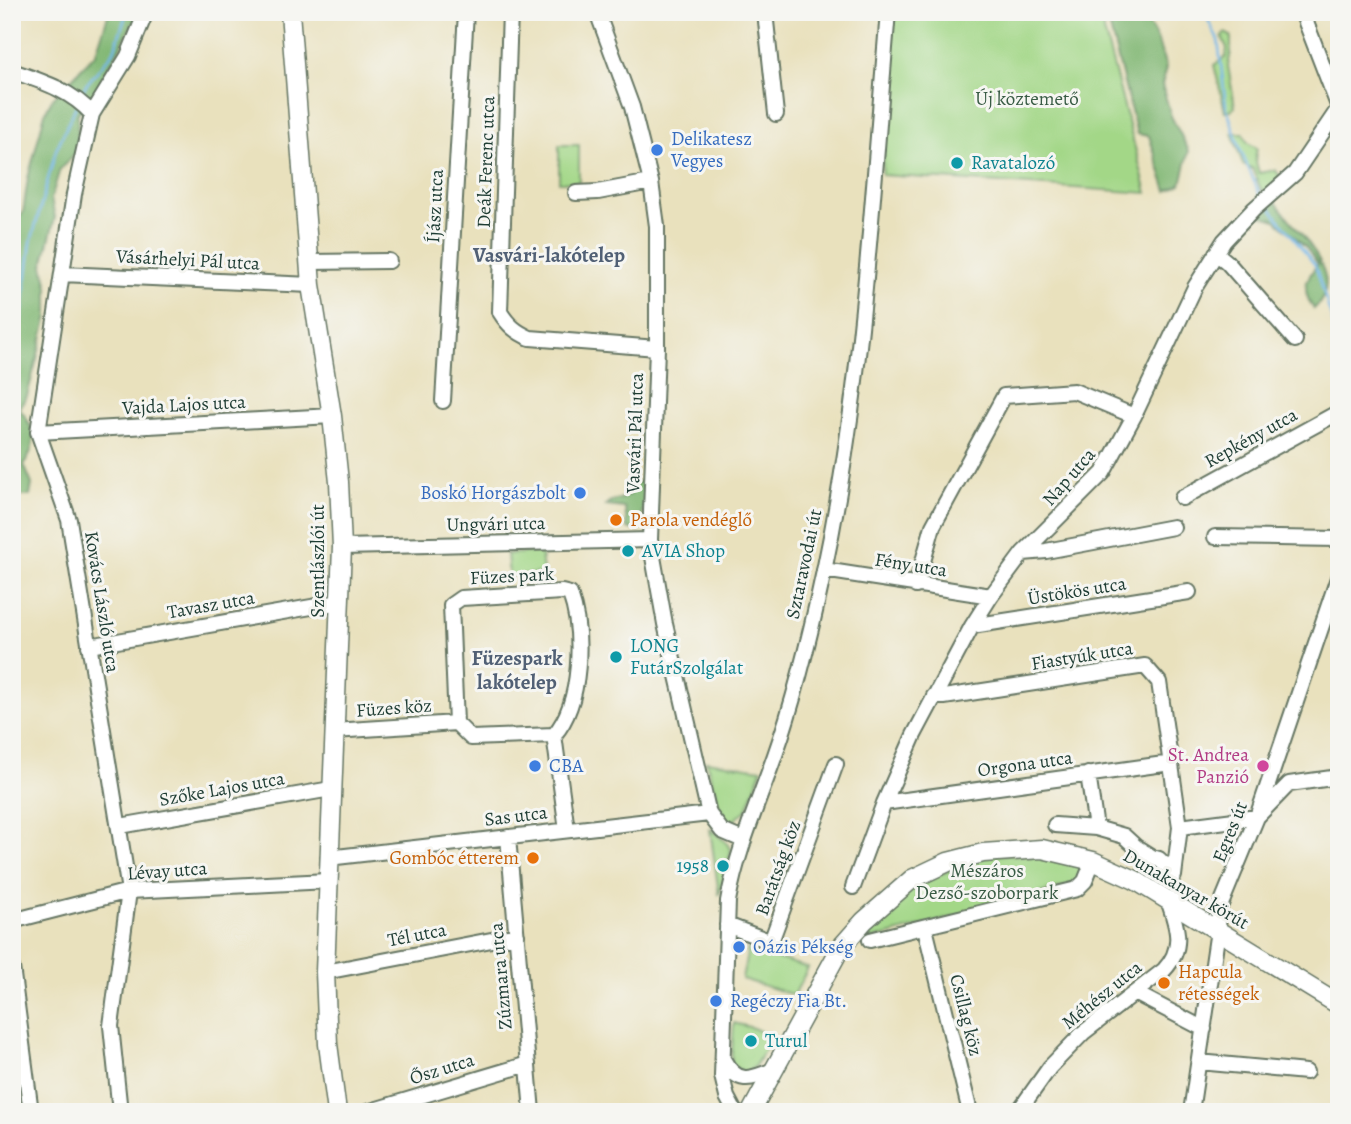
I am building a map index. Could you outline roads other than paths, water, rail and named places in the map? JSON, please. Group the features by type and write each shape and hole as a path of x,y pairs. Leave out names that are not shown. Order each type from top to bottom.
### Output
{"main road":[{"name":"Szentlászlói út","path":"290,12 311,285 332,416 342,547 325,972 328,1044 337,1112"},
{"name":"Dunakanyar körút","path":"751,1112 841,947 879,905 912,879 948,862 983,853 1042,849 1093,861 1135,880 1339,1005"}],"street":[{"name":"Kovács László utca","path":"120,1112 111,1026 129,891 69,520 38,432 89,110 128,56 146,12"},
{"name":"Íjász utca","path":"443,401 466,12"},
{"name":"Deák Ferenc utca","path":"510,12 500,312 507,324 530,338 657,348"},
{"name":"Vasvári Pál utca","path":"597,12 632,107 651,182 657,226 657,348 650,540 665,624 709,814"},
{"path":"765,12 776,114"},
{"name":"Sztaravodai út","path":"735,1112 724,1087 723,1059 727,925 732,876 776,753 824,570 861,339 888,12"},
{"path":"1301,12 1339,108"},
{"path":"12,71 56,87 89,110"},
{"name":"Nap utca","path":"853,887 884,803 914,735 972,626 1023,554 1103,473 1134,416 1195,287 1216,253 1254,209 1295,173 1339,108"},
{"path":"576,193 598,192 651,182"},
{"path":"1216,253 1295,340"},
{"path":"310,262 389,261"},
{"name":"Vásárhelyi Pál utca","path":"62,274 311,285"},
{"path":"916,586 933,526 1004,396 1074,391 1134,416"},
{"name":"Repkény utca","path":"1182,498 1339,412"},
{"name":"Vajda Lajos utca","path":"38,432 332,416"},
{"path":"1023,554 1173,527"},
{"path":"1215,537 1339,540"},
{"name":"Ungvári utca","path":"342,547 650,540"},
{"name":"Fény utca","path":"824,570 991,596"},
{"name":"Egres út","path":"1191,1112 1219,909 1257,817 1335,598 1339,575"},
{"name":"Füzes park","path":"456,723 451,613 451,605 455,600 562,592 570,594 574,606 578,668 574,694 562,726 554,734"},
{"name":"Üstökös utca","path":"972,626 1189,592"},
{"name":"Tavasz utca","path":"89,646 340,602"},
{"name":"Fiastyúk utca","path":"934,696 944,697 1145,666 1159,682 1181,827 1175,871 1136,847 1124,836 1096,828"},
{"path":"456,723 471,738 554,734 567,830"},
{"name":"Füzes köz","path":"334,731 456,723"},
{"name":"Orgona utca","path":"884,803 1171,763"},
{"name":"Barátság köz","path":"727,925 769,941 772,939 836,764"},
{"path":"1055,825 1096,828 1088,774"},
{"path":"1181,827 1257,817 1289,784 1339,777"},
{"name":"Szőke Lajos utca","path":"120,826 331,789"},
{"path":"709,814 722,831 743,840"},
{"name":"Sas utca","path":"328,858 709,814"},
{"name":"Zúzmara utca","path":"509,837 533,1112"},
{"path":"870,940 1077,890 1085,881 1093,861"},
{"name":"Lévay utca","path":"12,921 129,891 328,881"},
{"name":"Méhész utca","path":"1018,1112 1050,1067 1083,1033 1173,960 1179,942 1177,926 1168,900"},
{"name":"Csillag köz","path":"925,928 970,1112"},
{"name":"Tél utca","path":"325,972 517,935"},
{"path":"12,967 31,1112"},
{"path":"1135,993 1204,1030"},
{"path":"723,1059 731,1073 738,1077 753,1079 773,1070"},
{"path":"1199,1062 1306,1072"},
{"name":"Ősz utca","path":"368,1112 528,1064"}],"waterway":[{"path":"80,97 85,86 114,51 127,12"},
{"path":"1204,12 1218,40 1226,106 1240,149 1260,195"},
{"path":"12,364 31,242 56,150 76,106"},
{"path":"1269,206 1315,265 1333,323 1339,333"}],"place":[{"name":"Delikatesz Vegyes","path":"657,150"},
{"name":"Ravatalozó","path":"957,163"},
{"name":"Boskó Horgászbolt","path":"580,493"},
{"name":"Parola vendéglő","path":"616,520"},
{"name":"AVIA Shop","path":"628,551"},
{"name":"LONG FutárSzolgálat","path":"616,657"},
{"name":"CBA","path":"535,766"},
{"name":"St. Andrea Panzió","path":"1263,766"},
{"name":"Gombóc étterem","path":"533,858"},
{"name":"1958","path":"723,866"},
{"name":"Oázis Pékség","path":"739,947"},
{"name":"Hapcula rétességek","path":"1164,983"},
{"name":"Regéczy Fia Bt.","path":"716,1001"},
{"name":"Turul","path":"751,1041"}],"district":[{"name":"Vasvári-lakótelep","path":"549,255"},
{"name":"Füzespark lakótelep","path":"517,670"}],"park label":[{"name":"Új köztemető","path":"1027,99"},
{"name":"Mészáros Dezső-szoborpark","path":"987,882"}]}
